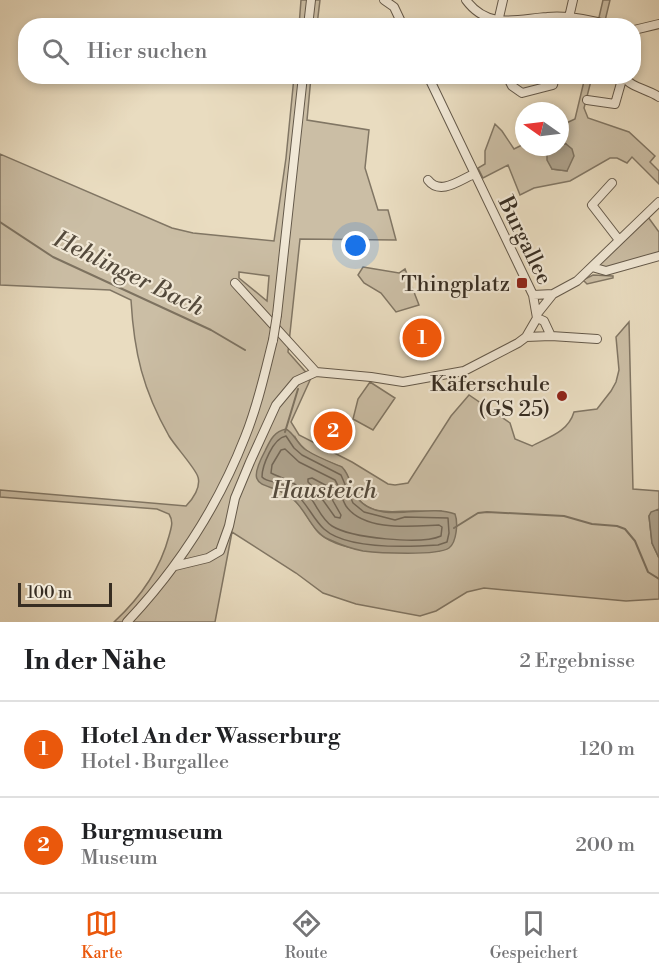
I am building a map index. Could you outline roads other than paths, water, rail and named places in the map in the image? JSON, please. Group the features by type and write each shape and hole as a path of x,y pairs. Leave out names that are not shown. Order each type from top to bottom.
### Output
{"street":[{"path":"309,18 311,0"},
{"path":"466,0 476,11 489,18"},
{"path":"499,18 503,0"},
{"path":"569,18 573,0"},
{"path":"391,1 399,18"},
{"path":"641,28 659,24"},
{"path":"128,622 187,550 216,499 242,444 260,392 277,315 302,84"},
{"name":"Burgallee","path":"315,372 403,382 455,374 475,367 526,337 537,316 534,295 432,84"},
{"path":"511,84 522,93 553,86 553,84"},
{"path":"587,100 615,104 621,84"},
{"path":"631,84 650,90 659,97"},
{"path":"428,180 432,185 440,188 474,174"},
{"path":"612,183 591,205 619,240"},
{"path":"551,336 544,321 537,316 553,294 576,281 659,202"},
{"path":"592,267 606,271 659,256"},
{"path":"175,566 215,555 220,551 225,542 240,486 276,405 296,381 315,372 235,283"},
{"path":"534,295 553,294"},
{"path":"526,337 597,339"},
{"path":"187,550 201,559"}],"water":[{"path":"569,146 572,149 574,156 567,171 552,169 547,156 569,156"},
{"name":"Hausteich","path":"286,429 306,450 342,467 348,475 356,496 369,507 392,513 444,511 455,514 456,532 452,545 443,551 433,552 371,552 350,548 322,536 293,499 257,480 256,474 270,440 278,432"},
{"path":"659,509 659,558 652,543 649,516 651,512"}],"waterway":[{"name":"Hehlinger Bach","path":"0,222 53,257 211,330 245,350"},
{"name":"Hehlinger Bach","path":"285,432 298,389"},
{"name":"Hehlinger Bach","path":"454,528 478,513 487,512 564,516 592,524 617,526 625,529 635,541 648,572 659,579"}],"place":[{"name":"Thingplatz","path":"522,283"},
{"name":"Hotel An der Wasserburg","path":"422,338"},
{"name":"Käferschule (GS 25)","path":"562,396"},
{"name":"Burgmuseum","path":"333,431"}]}
